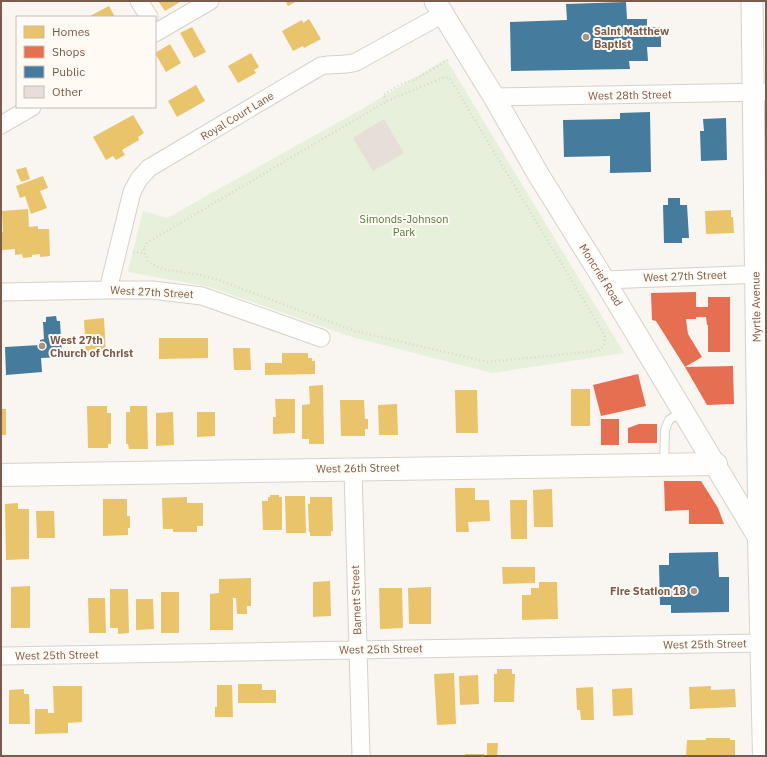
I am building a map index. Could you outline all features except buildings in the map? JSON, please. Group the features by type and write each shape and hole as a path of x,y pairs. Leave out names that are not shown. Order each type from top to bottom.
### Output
{"main road":[{"name":"West 26th Street","path":"1,475 353,468 716,464"},
{"name":"Myrtle Avenue","path":"763,543 761,643 764,756"}],"street":[{"path":"139,1 148,16"},
{"path":"156,31 210,1"},
{"name":"Myrtle Avenue","path":"752,1 759,92 763,543"},
{"name":"Moncrief Road","path":"439,7 494,97 538,174 763,543"},
{"name":"Royal Court Lane","path":"108,290 132,192 139,179 149,168 321,66 330,64 349,65 356,62 439,7"},
{"name":"West 28th Street","path":"494,97 759,92"},
{"path":"1,125 30,108"},
{"name":"West 27th Street","path":"604,280 760,274"},
{"name":"West 27th Street","path":"1,292 108,290 174,292 202,296 320,338"},
{"name":"Barnett Street","path":"353,468 361,756"},
{"name":"West 25th Street","path":"1,656 761,643"}],"lane":[{"path":"664,464 665,430 669,420 683,410"}],"path":[{"path":"387,101 383,95 402,84 414,80 448,60"},
{"path":"446,77 450,79 604,334 604,345 601,348 597,351 488,362 355,331 201,275 162,269 148,262 143,248 148,242 387,101 442,78 446,77"},
{"path":"129,252 145,253"}],"green space":[{"name":"Simonds-Johnson Park","path":"446,59 624,353 492,373 352,337 210,287 128,272 143,211 167,218 362,109"}],"place":[{"name":"Saint Matthew Baptist","path":"586,37"},
{"name":"West 27th Church of Christ","path":"42,346"},
{"name":"Fire Station 18","path":"694,591"}]}
